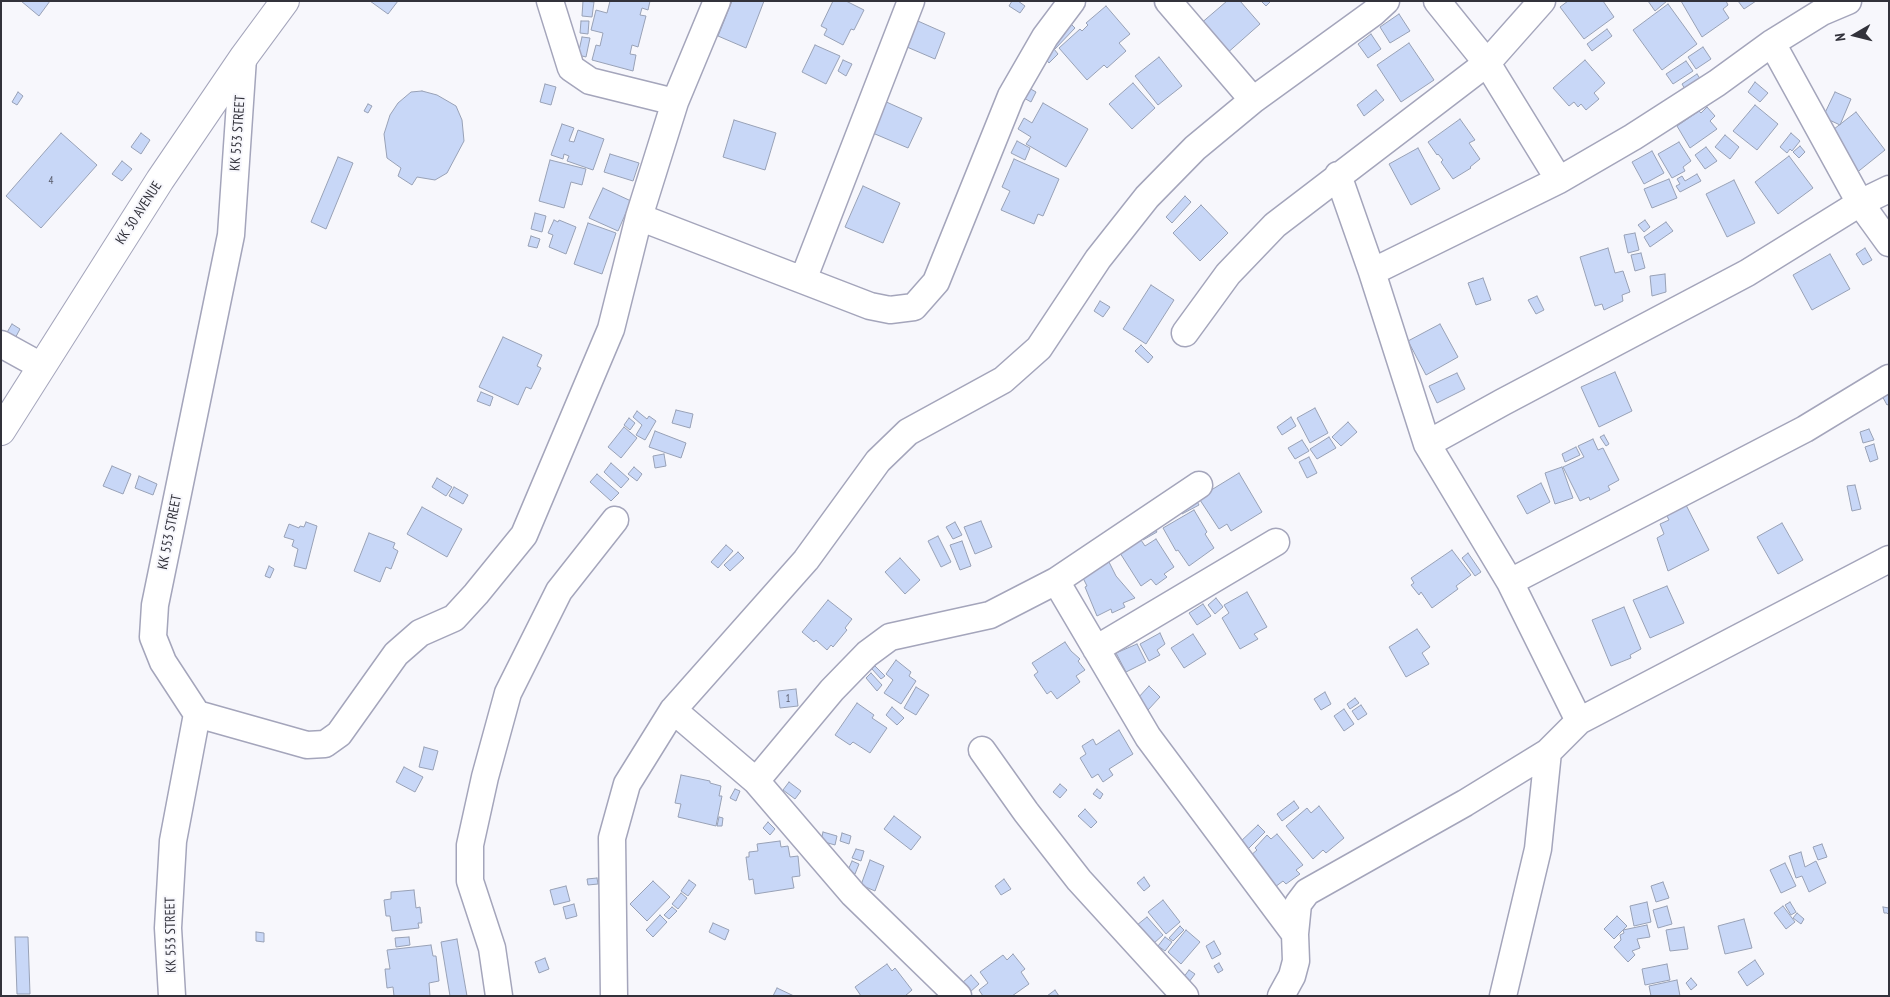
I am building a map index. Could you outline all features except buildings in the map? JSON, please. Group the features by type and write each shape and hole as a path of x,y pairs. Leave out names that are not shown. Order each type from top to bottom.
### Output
{"main road":[{"name":"KK 30 AVENUE","path":"1,431 40,366 155,188 284,1"}],"street":[{"path":"550,1 571,68 590,82 675,102"},
{"path":"198,714 308,745 325,744 340,734 396,654 420,633 454,618 524,536 611,329 639,217 675,102 717,1"},
{"path":"803,280 911,1"},
{"path":"639,217 870,306 890,310 914,307 936,282 1011,96 1045,37 1072,1"},
{"path":"1168,1 1254,100"},
{"path":"1437,1 1487,63 1559,180"},
{"path":"1185,333 1228,274 1275,225 1487,63 1542,1"},
{"path":"1372,272 1559,180 1633,137 1825,7 1848,1"},
{"path":"614,996 612,838 627,784 673,710 806,560 878,460 908,432 1003,380 1039,348 1098,259 1147,197 1195,148 1373,5"},
{"path":"1772,43 1860,203 1889,243"},
{"name":"KK 553 STREET","path":"172,996 168,928 173,841 198,714 162,662 153,637 155,606 232,235 243,58"},
{"path":"1338,176 1372,272 1427,444 1510,582 1579,721"},
{"path":"1427,444 1747,272 1860,203 1889,189"},
{"path":"1,344 40,366"},
{"path":"1510,582 1805,428 1889,378"},
{"path":"756,781 832,690 867,654 890,637 990,616 1056,581 1199,485"},
{"path":"499,996 492,948 470,881 470,845 485,777 508,693 559,591 616,520"},
{"path":"1096,649 1276,542"},
{"path":"1281,996 1292,976 1296,961 1295,934 1298,904 1308,892 1465,803 1548,752 1579,721 1889,558"},
{"path":"1056,581 1148,738 1295,934"},
{"path":"673,710 756,781 853,894 958,996"},
{"path":"982,750 1026,812 1079,880 1185,996"},
{"path":"1503,996 1538,848 1548,752"}]}
